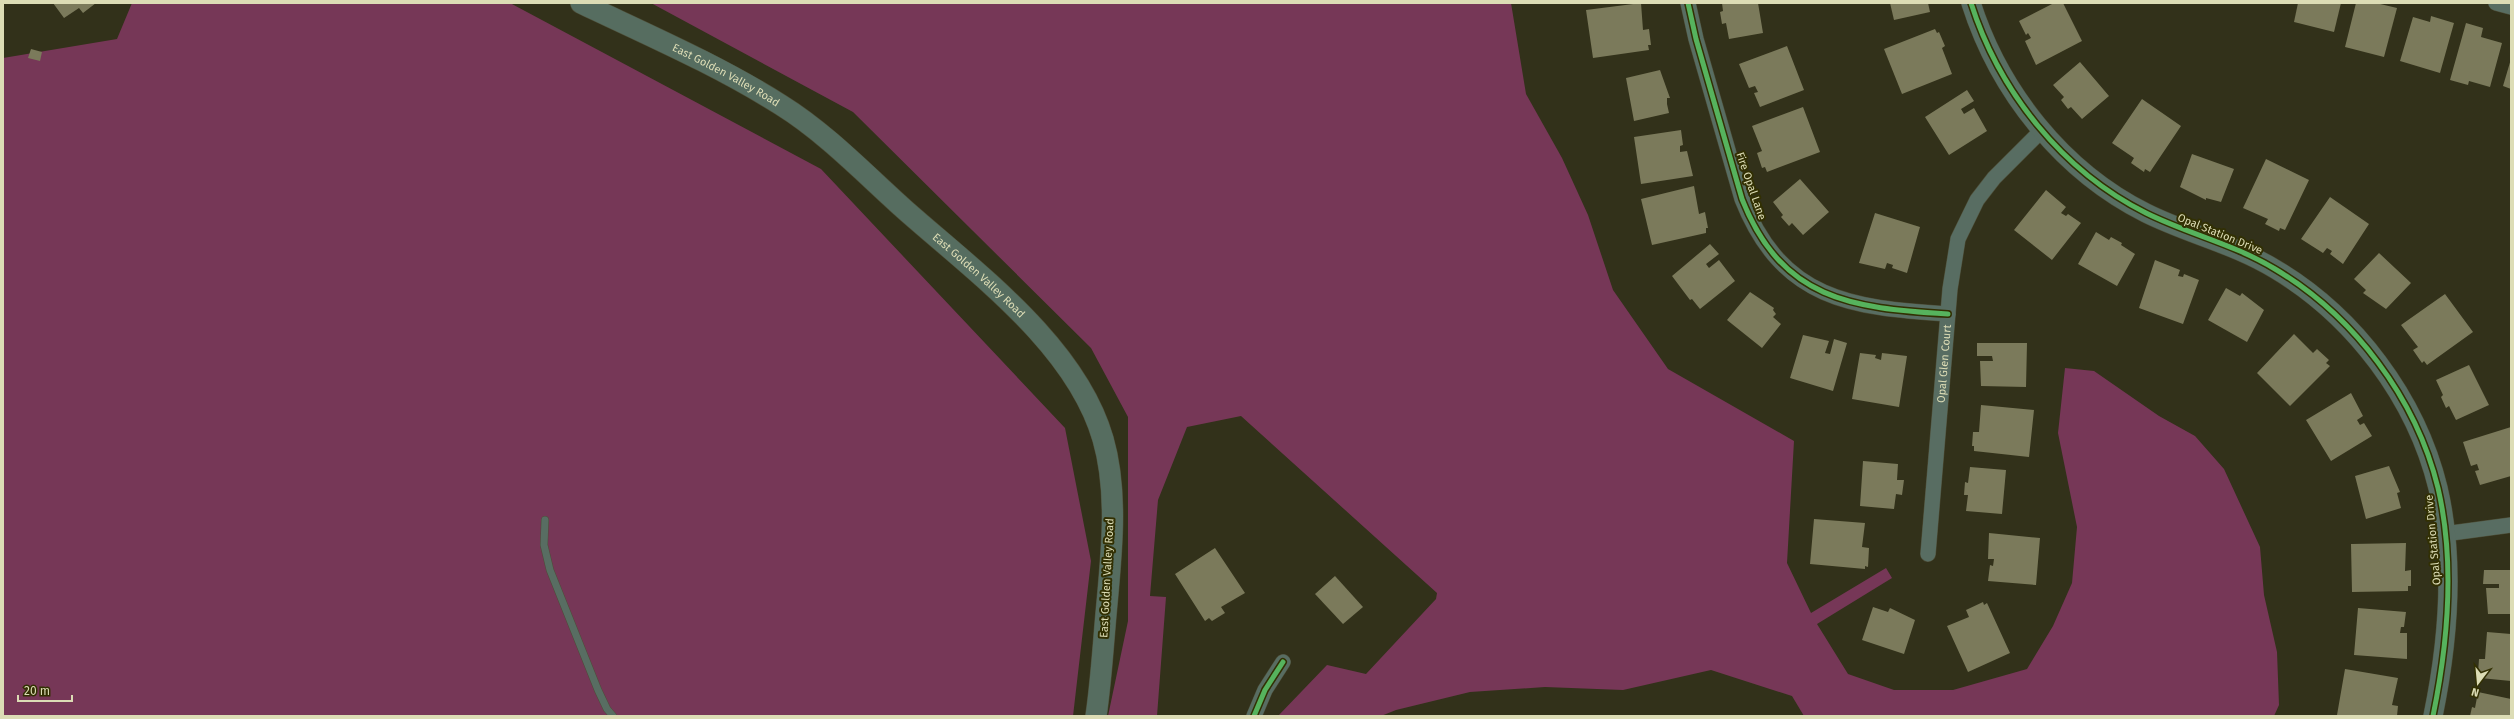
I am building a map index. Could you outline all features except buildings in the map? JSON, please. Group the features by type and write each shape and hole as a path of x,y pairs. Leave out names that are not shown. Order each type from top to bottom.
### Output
{"main road":[{"name":"East Golden Valley Road","path":"581,3 724,72 784,106 841,152 979,276 1039,332 1059,355 1087,397 1104,441 1109,471 1111,543 1096,716"}],"street":[{"name":"Fire Opal Lane","path":"1688,3 1696,39 1742,199 1752,224 1767,247 1788,270 1813,288 1843,300 1877,309 1948,314"},
{"name":"Opal Station Drive","path":"1971,3 1992,56 2012,92 2042,130 2090,176 2118,198 2177,227 2250,255 2307,290 2344,324 2369,350 2397,391 2417,426 2430,459 2438,490 2444,534 2447,609 2439,690 2434,716"},
{"path":"2496,3 2511,7"},
{"name":"Opal Glen Court","path":"1928,554 1948,314 1957,247 1967,217 1994,178 2042,130"},
{"path":"2444,534 2511,525"},
{"path":"1254,716 1266,690 1283,662"}],"lane":[{"path":"545,520 544,545 550,570 598,690 607,709 613,716"}],"shaded area":[{"path":"132,3 510,3 821,169 1065,428 1091,561 1073,716 3,716 3,58 117,39"},
{"path":"651,3 1511,3 1526,94 1562,158 1588,215 1613,290 1668,369 1794,441 1787,563 1811,613 1886,568 1892,578 1817,624 1848,674 1894,690 1953,690 2027,669 2053,626 2072,583 2077,527 2058,433 2065,368 2094,371 2159,416 2195,436 2224,469 2260,547 2264,595 2277,652 2279,705 2274,716 1804,716 1792,696 1711,670 1623,690 1545,687 1470,692 1396,710 1381,716 1278,716 1327,665 1366,674 1436,599 1437,593 1241,416 1187,427 1158,500 1150,596 1166,597 1157,716 1108,716 1128,621 1128,417 1091,348 853,112"}],"cycle path":[{"path":"1688,3 1696,39 1742,199 1758,233 1777,259 1799,278 1824,292 1851,302 1881,308 1948,314"},
{"path":"1971,3 1983,36 1998,67 2017,97 2038,125 2061,151 2087,175 2116,196 2146,213 2259,260 2304,288 2331,310 2355,335 2378,362 2398,392 2414,422 2428,455 2438,488 2443,516 2448,573 2448,602 2446,631 2433,716"},
{"path":"1254,716 1265,690 1283,662"}]}
